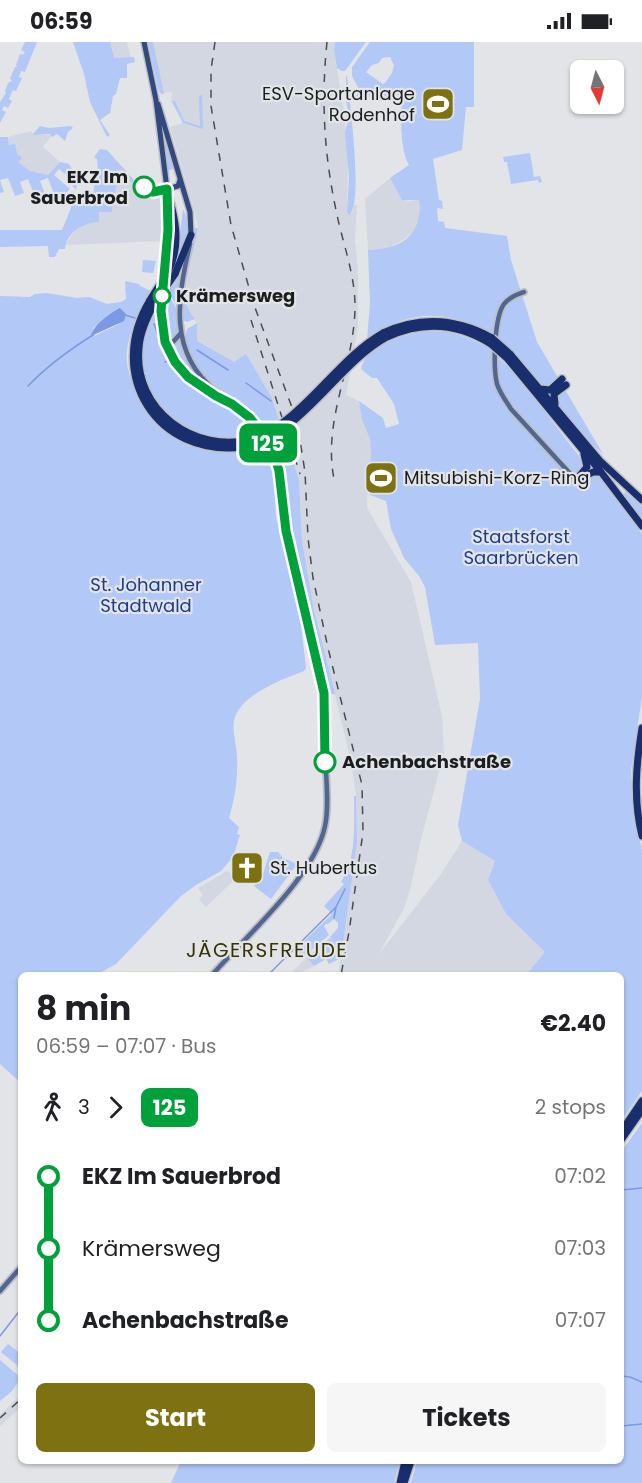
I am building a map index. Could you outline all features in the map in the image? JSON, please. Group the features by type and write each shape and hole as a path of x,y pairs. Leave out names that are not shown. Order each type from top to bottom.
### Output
{"highway":[{"path":"167,189 177,236 172,273"},
{"path":"191,235 172,273 141,316 135,333 132,357 137,383 147,405 165,425 187,440 212,448 244,447 266,440 285,429 385,335"},
{"path":"152,302 138,349 141,378 148,395 163,416 186,433 211,442 231,443 256,438 281,424 360,350 385,335 405,324 428,320 457,323 491,341 508,356 540,389 606,469 642,500"},
{"path":"508,356 642,526"},
{"path":"540,389 550,390 564,382 554,394 557,409"},
{"path":"581,481 587,467 582,449"},
{"path":"581,481 590,473 601,472"},
{"path":"642,728 635,779 642,836"},
{"path":"642,756 640,787 642,813"},
{"path":"624,1128 642,1101"},
{"path":"624,1136 642,1110"},
{"path":"399,1483 404,1464"},
{"path":"404,1483 410,1464"}],"main road":[{"path":"144,42 156,100 167,189 168,230 161,311 164,338 175,362 188,377 232,404"},
{"path":"156,100 190,213 191,235 180,292 182,333 186,351 195,370 203,380 256,424 274,454 279,471 286,531 324,693 326,718 326,818 320,841 307,867 292,888 215,972"},
{"path":"166,176 173,170 179,177 178,186 167,189"},
{"path":"524,292 509,299 501,311 496,355 497,383 511,409 581,481"},
{"path":"164,338 173,342 182,333"},
{"path":"0,1291 18,1270"}],"shaded area":[{"path":"110,42 127,42 131,58 113,58"},
{"path":"148,42 335,42 334,50 344,112 348,159 347,212 352,213 354,205 357,205 355,239 358,270 358,327 346,395 359,401 362,420 370,439 367,508 411,582 442,716 444,753 410,890 404,908 379,954 441,874 462,841 495,861 488,880 506,914 545,952 528,972 338,972 357,842 356,796 351,761 314,610 302,541 299,480 271,396 246,354 235,363 197,341 197,323 189,313 186,301 187,276 198,228 170,127 183,123 171,101 172,92 159,93"},
{"path":"31,131 34,135 52,135 43,147 60,162 48,175 30,171 13,158 8,137"},
{"path":"123,167 143,191 163,197 162,241 65,245 75,231 88,222 99,222 98,212 114,203 118,170"},
{"path":"390,178 407,201 419,200 419,220 416,229 403,240 386,249 368,250 365,199"},
{"path":"120,308 126,314 124,321 91,336 98,324"},
{"path":"227,871 237,877 206,907 199,899 203,895 198,888"},
{"path":"307,957 314,966 301,972 293,971"},
{"path":"18,1398 18,1410 0,1426 0,1415"}],"green space":[{"path":"25,42 37,42 25,72 21,71 19,77 22,78 16,91 13,90 9,99 12,101 8,108 4,106 2,110 6,112 0,123 0,102 6,93 8,83 12,81 10,78 17,67 20,54 23,55 25,52 21,50"},
{"path":"73,42 110,42 114,58 134,57 135,62 127,64 127,78 120,78 110,113 100,120 110,135 107,137 90,102 84,74"},
{"path":"148,42 153,42 164,94 161,94 158,87"},
{"path":"335,42 366,42 345,71 342,71 337,68"},
{"path":"370,42 474,42 474,107 466,107 462,150 433,159 439,200 442,201 443,209 437,208 438,221 444,222 445,228 507,236 511,260 537,342 603,454 586,439 509,349 476,326 458,319 421,316 403,320 385,328 367,340 370,303 368,250 390,247 407,238 417,223 419,200 402,200 390,178 409,165 402,141 403,96 394,95 379,102 368,96 355,99 359,89 352,76 352,67","holes":["390,57 394,65 392,73 383,84 366,72 382,58"]},
{"path":"346,76 355,172 353,207 349,215 347,212 349,177 345,133 349,116"},
{"path":"202,95 203,129 183,123 172,101 175,101 184,121 200,126 199,96"},
{"path":"40,126 49,128 71,126 73,128 68,132 65,141 57,134 52,137 50,134 34,135"},
{"path":"162,130 175,168 167,171"},
{"path":"0,137 8,137 9,145 15,144 17,154 22,158 18,162 30,171 48,175 60,162 69,164 78,180 76,190 72,185 75,182 59,169 54,175 70,189 65,194 68,198 50,201 56,199 48,178 40,181 45,194 38,197 39,202 30,201 35,197 28,179 20,182 24,193 15,196 8,178 0,180"},
{"path":"100,149 107,150 133,179 133,182 130,182 130,177 123,170 118,170 112,212 99,212 99,222 82,226 72,233 65,249 59,249 55,257 49,257 48,246 0,247 0,230 62,230 71,208 71,201 79,193 84,195 83,204 93,204 95,172 98,171 97,159 94,157"},
{"path":"530,153 534,177 540,176 542,182 539,183 538,180 511,184 507,162 504,162 503,157"},
{"path":"0,180 4,192 0,193"},
{"path":"183,209 187,233 172,272 178,251"},
{"path":"195,228 198,228 185,289 189,310 195,319 187,322 183,320 182,304"},
{"path":"143,260 156,261 153,273 142,272"},
{"path":"178,274 180,275 177,307 168,291"},
{"name":"St. Johanner Stadtwald","path":"125,281 139,284 151,291 133,327 128,343 127,360 136,390 146,409 158,424 172,437 205,450 224,452 264,445 268,452 274,480 276,517 299,608 306,668 253,696 244,703 234,721 237,766 229,818 239,827 237,834 240,835 233,857 221,871 181,896 116,964 101,972 18,972 18,1080 0,1064 0,296 30,297 47,293 77,298 89,297 107,304 126,299","holes":["116,310 126,314 118,324 95,336 93,328"]},
{"path":"165,290 177,309 179,332 172,339 166,336 164,324"},
{"path":"158,304 160,333 167,355 177,371 190,383 240,416 257,433 230,439 202,437 175,423 154,398 143,369 142,353 144,334"},
{"path":"197,323 197,341 234,362 246,354 271,396 279,420 267,428 202,372 194,361 186,338 187,329"},
{"name":"Staatsforst Saarbrücken","path":"426,331 450,332 487,347 509,368 582,460 600,477 642,534 642,697 631,771 632,803 642,850 642,1091 624,1117 624,972 528,972 545,952 506,914 488,880 495,861 462,841 458,825 480,699 478,643 435,645 425,587 404,558 391,529 386,501 370,495 367,489 371,455 370,439 362,420 359,401 383,418 386,428 399,424 394,404 377,378 372,378 361,369 364,360 378,347 408,335"},
{"path":"181,339 190,365 213,392 186,371 172,351 168,343"},
{"path":"285,436 299,480 302,541 314,610 335,694 327,694 292,536 283,469 275,442"},
{"path":"625,492 642,506 642,520 624,494"},
{"path":"354,796 356,796 357,842 341,958 329,964 326,959 314,966 307,957 330,938 337,946 330,937 338,928 338,923 334,919 324,926 329,935 302,958 294,951 332,914 324,906 344,884 341,882 350,862 354,840"},
{"path":"270,852 278,852 283,858 297,864 271,899 254,886 262,877"},
{"path":"642,1123 642,1483 411,1483 416,1464 624,1464 624,1148"},
{"path":"8,1344 18,1352 18,1366 1,1352"},
{"path":"0,1360 18,1375 18,1382 0,1401"},
{"path":"180,1464 399,1464 394,1483 171,1483"}],"waterway":[{"path":"125,315 135,318"},
{"path":"154,324 168,361 165,362"},
{"path":"28,386 75,346 93,335"},
{"path":"197,350 228,370"},
{"path":"246,383 271,401"},
{"path":"271,972 336,907 345,889"},
{"path":"334,918 336,907"},
{"path":"624,1190 642,1188"},
{"path":"0,1336 18,1313"},
{"path":"624,1376 642,1382"},
{"path":"624,1426 642,1424"}],"railway":[{"path":"215,42 211,70 211,106 231,225 254,305 297,421 305,472 308,538 313,578 362,785 363,832 342,972"},
{"path":"327,42 324,84 326,147 338,222 350,268 355,303 354,325 332,434 331,456 334,479"},
{"path":"251,320 300,474"},
{"path":"0,1418 18,1402"}],"bus line":[{"name":"125","path":"144,187 153,192 167,189 168,230 162,296 162,327 170,354 188,377 232,404 256,424 277,462 286,531 324,693 325,762"}],"place":[{"name":"ESV-Sportanlage Rodenhof","path":"438,104"},
{"name":"EKZ Im Sauerbrod","path":"144,187"},
{"name":"Krämersweg","path":"162,296"},
{"name":"Mitsubishi-Korz-Ring","path":"381,478"},
{"name":"Achenbachstraße","path":"325,762"},
{"name":"St. Hubertus","path":"247,868"}],"district":[{"name":"JÄGERSFREUDE","path":"267,950"}]}
